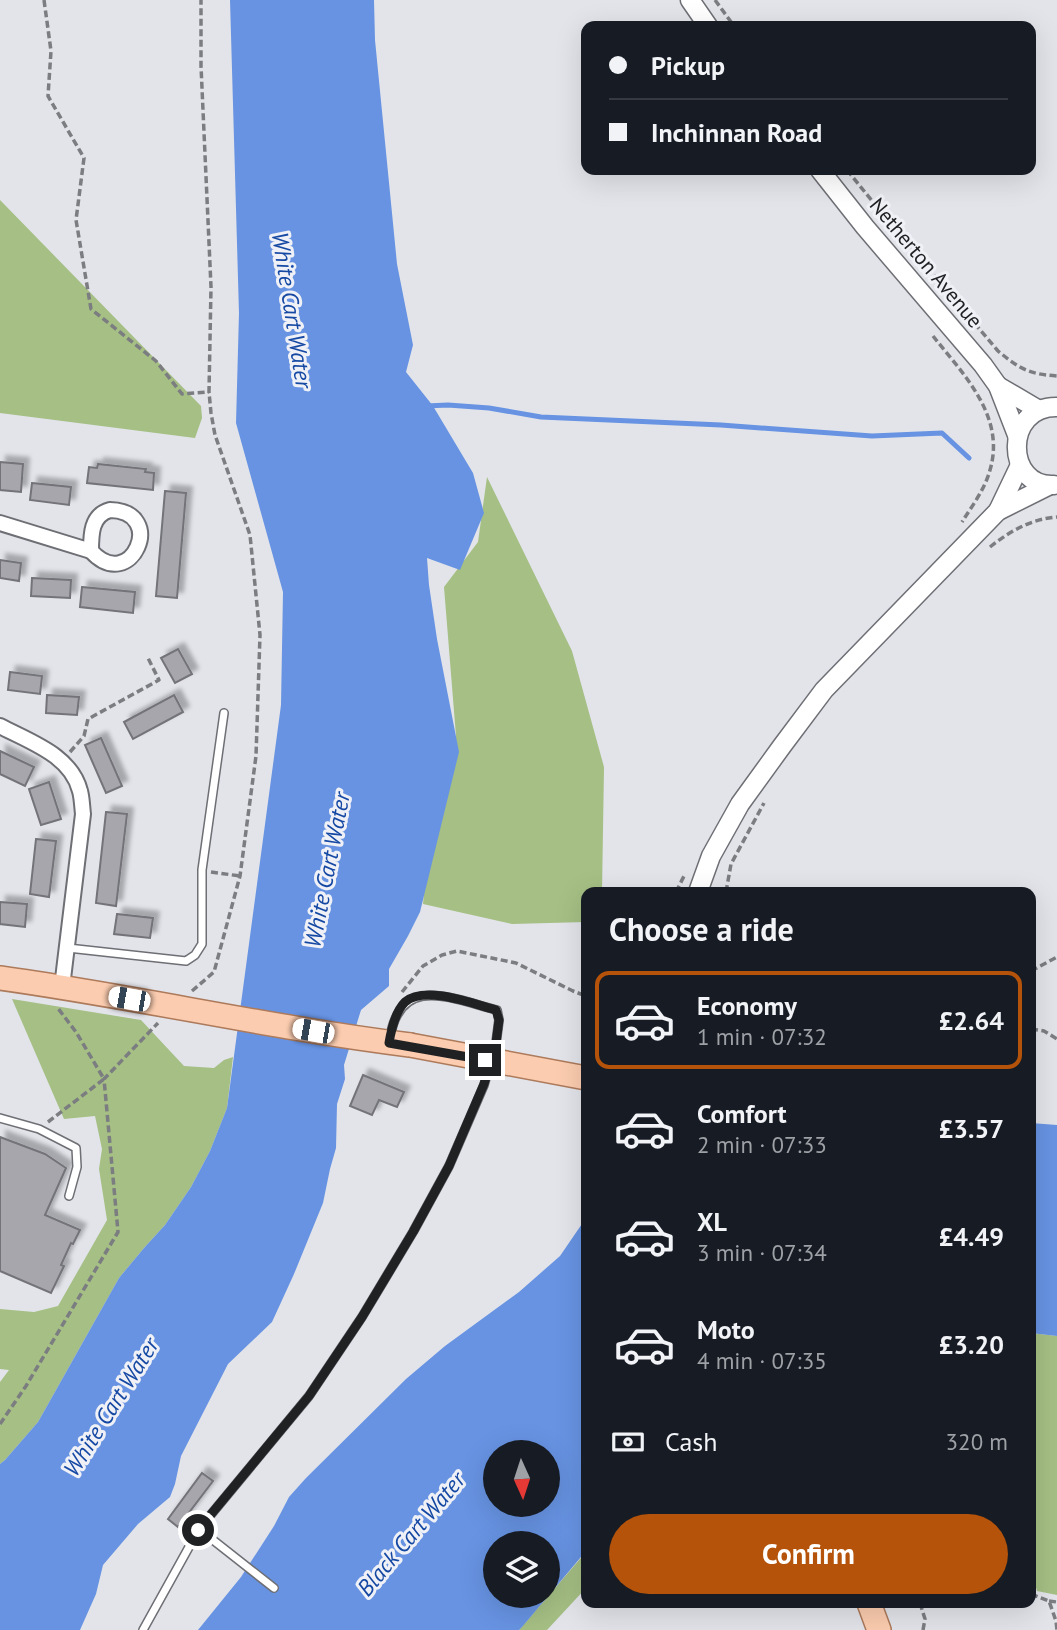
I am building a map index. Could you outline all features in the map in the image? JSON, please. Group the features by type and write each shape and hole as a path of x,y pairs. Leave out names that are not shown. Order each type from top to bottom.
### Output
{"main road":[{"path":"0,978 581,1077"},
{"path":"871,1608 878,1630"}],"street":[{"path":"690,0 705,21"},
{"name":"Netherton Avenue","path":"824,175 998,386 1017,435 1016,450 1020,465"},
{"name":"Netherton Avenue","path":"998,386 1048,409"},
{"path":"1017,435 1030,416 1048,409"},
{"path":"700,887 711,856 740,804 824,690 998,511 1020,465 1027,475 1037,482 1052,485"},
{"path":"998,511 1052,485"},
{"path":"0,523 92,551"},
{"path":"0,726 62,761 72,773 80,791 83,814 62,987"}],"lane":[{"path":"68,948 186,961 195,955 202,944 202,870 224,713"},
{"path":"143,1630 198,1530 309,1396 362,1317 413,1232 449,1166 484,1084 496,1043 499,1020 496,1010 438,995 418,996 405,1002 391,1029 389,1043"},
{"path":"0,1118 39,1129 76,1148 77,1167 68,1196"},
{"path":"198,1530 274,1588"}],"path":[{"path":"44,0 51,51 48,96 84,158 76,220 91,309 156,361 182,394 209,392"},
{"path":"39,1129 104,1079 173,1007 215,972 240,876 256,756 260,635 250,535 215,435 209,392 211,287 201,66 201,0"},
{"path":"715,0 730,21"},
{"path":"851,175 998,351 1018,368 1057,376"},
{"path":"932,335 981,399 990,418 993,447 990,470 980,493 958,528"},
{"path":"982,552 1024,525 1057,517"},
{"path":"62,761 83,736 88,719 159,680 147,656"},
{"path":"727,887 731,863 768,794"},
{"path":"202,870 240,876"},
{"path":"678,887 687,870"},
{"path":"396,1000 423,966 442,955 457,951 516,963 581,994"},
{"path":"1036,968 1057,957"},
{"path":"0,1424 26,1386 118,1232 104,1079 76,1032 38,984"},
{"path":"1036,1030 1044,1031 1057,1040"},
{"path":"1036,1596 1057,1602"},
{"path":"1049,1601 1057,1630"},
{"path":"922,1608 925,1619 923,1630"}],"green space":[{"path":"0,200 201,406 202,418 195,438 0,413"},
{"path":"487,477 572,651 604,767 602,887 581,887 581,922 512,924 423,904 426,870 456,736 444,587 478,542"},
{"path":"12,999 141,1020 184,1066 214,1068 233,1057 227,1108 210,1151 191,1187 165,1225 119,1278 38,1422 0,1464 0,1382 9,1370 0,1369 0,1309 34,1312 58,1306 107,1220 99,1169 102,1149 95,1116 64,1119"},
{"path":"1036,1334 1057,1336 1057,1595 1037,1591"},
{"path":"581,1558 581,1593 547,1630 519,1630 538,1608 560,1608 560,1582"}],"water":[{"name":"White Cart Water","path":"230,0 374,0 375,40 397,264 413,345 406,372 433,406 473,473 484,513 460,570 427,558 437,639 459,752 420,912 389,969 389,986 361,1010 344,1065 345,1079 337,1104 336,1148 323,1203 272,1322 228,1364 181,1456 170,1497 138,1524 103,1565 96,1594 80,1630 0,1630 0,1464 38,1422 119,1278 165,1225 191,1187 210,1151 227,1108 281,705 283,592 236,423 239,313"},
{"path":"1036,1123 1057,1125 1057,1336 1036,1334"},
{"name":"Black Cart Water","path":"581,1225 581,1557 560,1582 560,1531 483,1531 483,1608 538,1608 522,1627 519,1630 198,1630 241,1577 289,1497 406,1379 445,1346 519,1292 560,1256"}],"building":[{"path":"0,462 23,464 21,492 0,490"},
{"path":"98,464 146,469 145,472 154,473 153,490 87,483 89,467 97,468"},
{"path":"32,483 71,487 69,505 30,500"},
{"path":"165,491 186,493 177,598 156,596"},
{"path":"0,560 21,563 19,581 0,578"},
{"path":"32,578 71,580 70,598 31,596"},
{"path":"82,587 135,592 133,613 80,607"},
{"path":"178,649 192,674 175,683 161,658"},
{"path":"10,672 42,676 40,694 8,690"},
{"path":"47,695 79,697 77,715 46,713"},
{"path":"174,695 183,712 133,739 124,722"},
{"path":"101,738 122,786 106,793 85,745"},
{"path":"0,751 34,767 25,786 0,774"},
{"path":"49,782 61,819 41,825 29,789"},
{"path":"106,812 127,814 116,906 96,903"},
{"path":"36,839 56,841 49,897 30,894"},
{"path":"0,902 27,904 25,927 0,924"},
{"path":"117,914 153,918 150,938 114,934"},
{"path":"363,1075 404,1092 397,1107 379,1100 372,1115 350,1106"},
{"path":"0,1137 45,1154 66,1168 45,1215 80,1230 73,1244 71,1243 51,1293 0,1271"},
{"path":"202,1473 213,1481 178,1527 168,1519"}],"waterway":[{"path":"426,406 489,408 541,417 721,425 872,436 942,433 969,458"}],"route":[{"path":"198,1530 309,1396 362,1317 449,1166 484,1084 496,1043 499,1020 496,1010 438,995 418,996 405,1002 391,1029 389,1043 485,1060"}]}
